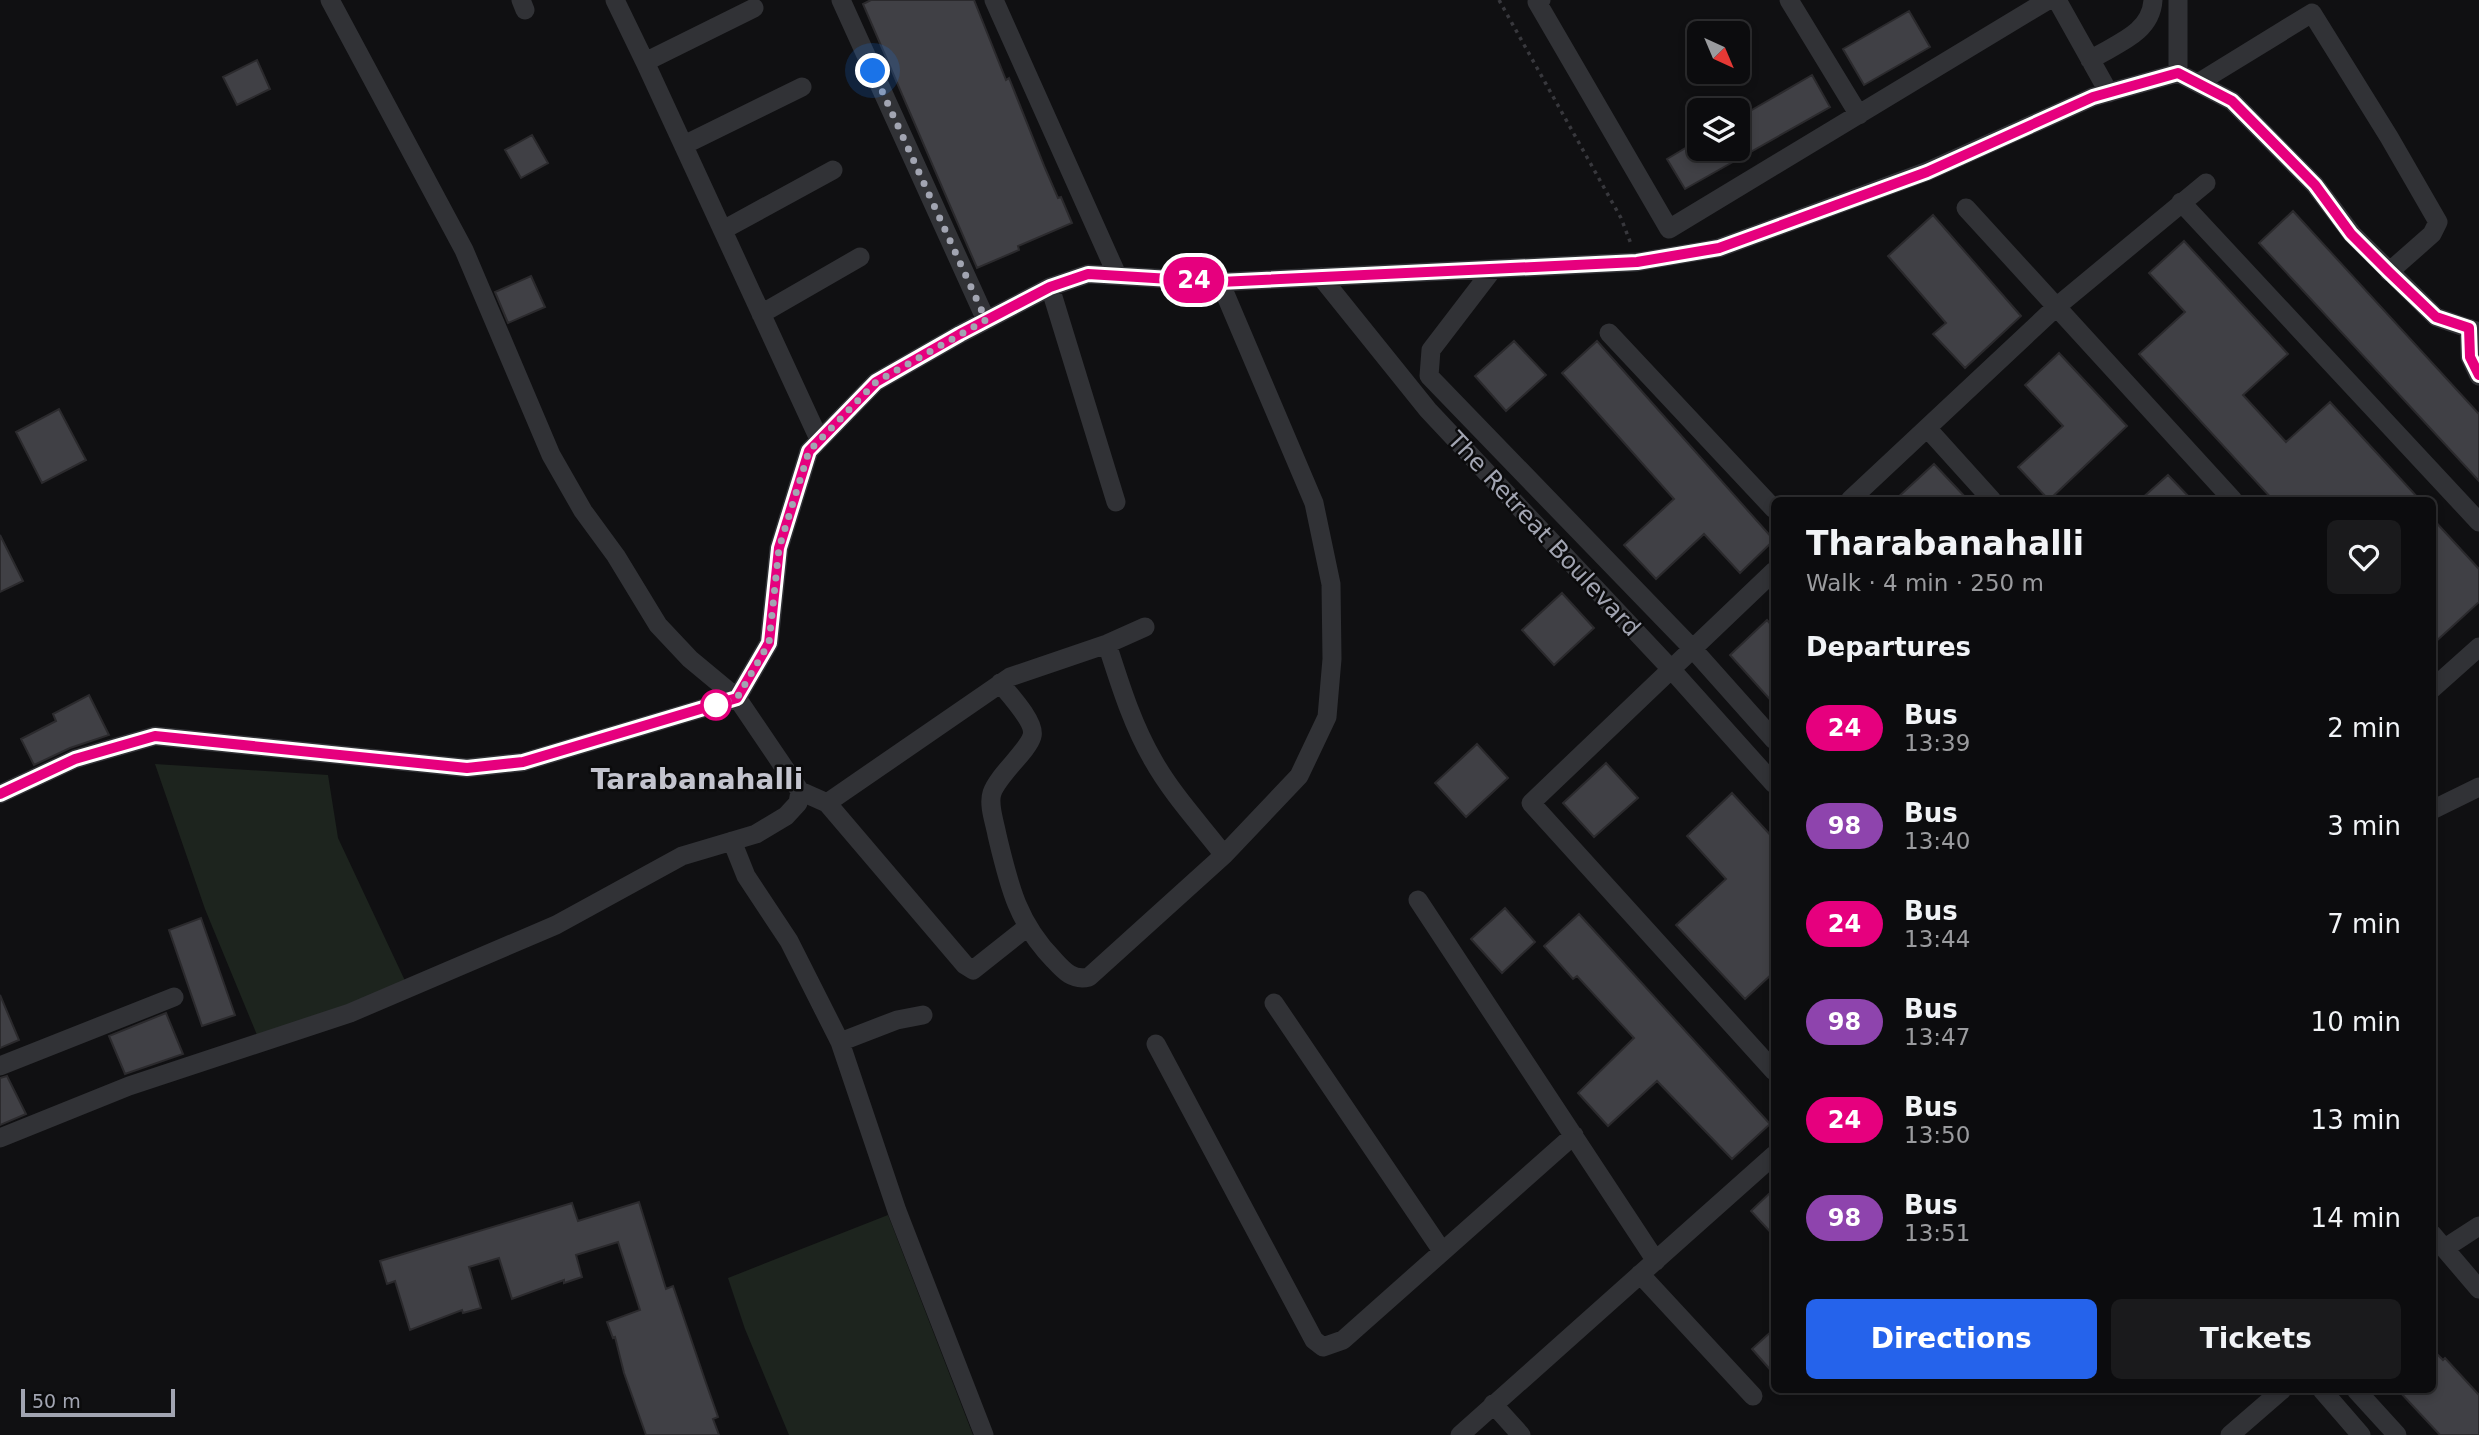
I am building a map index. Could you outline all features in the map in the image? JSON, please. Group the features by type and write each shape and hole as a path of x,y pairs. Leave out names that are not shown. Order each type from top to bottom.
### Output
{"street":[{"path":"330,0 464,250 551,454 583,511 616,556 658,625 690,659 737,698 800,791 827,803 965,965 973,970 1026,928"},
{"path":"615,0 819,439"},
{"path":"841,0 986,320"},
{"path":"994,0 1117,275"},
{"path":"1541,0 1536,2 1669,229 2048,0"},
{"path":"1789,0 1858,115"},
{"path":"2057,0 2109,93"},
{"path":"2091,60 2142,29 2152,10 2153,0"},
{"path":"2178,0 2178,73"},
{"path":"2198,83 2308,6 2438,222 2432,234 2389,272"},
{"path":"645,62 754,8"},
{"path":"0,794 75,759 155,736 467,768 523,762 737,698 769,643 779,548 809,451 876,382 1050,287 1088,274 1220,282 1637,262 1719,248 1927,172 2109,93 2178,73 2232,101 2315,185 2351,234 2436,317 2474,330 2470,357 2479,376"},
{"path":"684,145 802,87"},
{"path":"723,230 833,170"},
{"path":"1853,497 2055,308 2206,183"},
{"path":"2181,202 2479,522"},
{"path":"1966,208 2230,497"},
{"path":"761,314 860,257"},
{"path":"1493,269 1432,350 1429,376 1692,648 1771,737"},
{"name":"The Retreat Boulevard","path":"1321,277 1428,410 1671,669 1771,781"},
{"path":"1000,683 1032,724 1032,737 991,794 992,811 1008,881 1026,928 1062,969 1080,979 1090,977 1224,855 1299,776 1327,717 1332,659 1331,584 1314,503 1220,282"},
{"path":"1050,287 1116,502"},
{"path":"1609,333 1771,506"},
{"path":"1927,428 1989,497"},
{"path":"1771,574 1531,803 1771,1068"},
{"path":"827,803 1010,677 1107,644 1145,627"},
{"path":"1107,644 1130,715 1152,758 1168,785 1224,855"},
{"path":"2436,686 2479,648"},
{"path":"2436,808 2479,787"},
{"path":"0,1138 129,1086 350,1013 556,925 682,856 756,834 786,816 797,803 800,791"},
{"path":"732,841 746,876 789,941 840,1042 897,1211 984,1435"},
{"path":"1418,900 1656,1261"},
{"path":"0,1066 174,997"},
{"path":"1274,1003 1443,1251"},
{"path":"840,1042 897,1020 923,1015"},
{"path":"1156,1044 1314,1340 1323,1347 1334,1345 1343,1339 1574,1135"},
{"path":"1460,1435 1771,1158"},
{"path":"2479,1226 2439,1241 2479,1289"},
{"path":"1640,1274 1753,1396"},
{"path":"2230,1435 2279,1393"},
{"path":"2325,1393 2361,1435"},
{"path":"2359,1393 2397,1435"},
{"path":"1493,1404 1521,1435"}],"path":[{"path":"1499,0 1621,218 1637,262"}],"shaded area":[{"path":"155,764 328,775 338,838 407,985 257,1035 205,909"},
{"path":"888,1215 973,1435 789,1435 745,1329 728,1278"}],"building":[{"path":"871,0 974,0 1006,80 1009,78 1058,198 1061,197 1072,223 1018,246 1019,250 977,268 863,4"},
{"path":"1909,11 1930,47 1864,85 1843,49"},
{"path":"257,60 270,89 237,105 223,77"},
{"path":"1812,75 1830,107 1750,152 1750,111"},
{"path":"532,135 548,163 521,178 505,150"},
{"path":"1687,147 1687,161 1735,161 1685,189 1667,159"},
{"path":"2293,211 2479,414 2479,481 2259,243"},
{"path":"1933,215 2021,316 1965,368 1933,334 1946,323 1888,256"},
{"path":"2184,241 2288,354 2243,395 2286,442 2330,402 2417,497 2270,497 2139,354 2185,312 2149,273"},
{"path":"531,276 545,307 508,323 495,292"},
{"path":"1514,341 1546,375 1506,411 1475,376"},
{"path":"1597,341 1771,537 1771,543 1740,573 1704,534 1656,579 1624,545 1674,499 1562,373"},
{"path":"2059,353 2127,426 2052,497 2046,497 2018,467 2063,426 2025,385"},
{"path":"59,409 86,460 42,483 16,432"},
{"path":"1934,464 1965,497 1898,497"},
{"path":"2168,475 2189,497 2143,497"},
{"path":"2436,522 2479,569 2479,602 2436,641"},
{"path":"0,535 23,581 0,592"},
{"path":"1562,593 1594,628 1554,665 1522,630"},
{"path":"1767,620 1771,625 1771,701 1730,655"},
{"path":"89,695 109,735 70,748 34,765 21,739 56,721 53,714"},
{"path":"1477,744 1508,778 1466,817 1435,783"},
{"path":"1606,763 1638,798 1594,837 1563,803"},
{"path":"1732,793 1771,836 1771,975 1745,999 1676,925 1726,879 1687,836"},
{"path":"1505,908 1535,942 1502,973 1471,939"},
{"path":"1579,914 1770,1124 1732,1159 1657,1081 1608,1126 1578,1093 1634,1038 1577,976 1573,979 1544,946"},
{"path":"201,918 235,1015 202,1026 169,930"},
{"path":"0,995 19,1040 0,1048"},
{"path":"166,1013 183,1054 125,1074 109,1036"},
{"path":"7,1076 26,1114 0,1125 0,1078"},
{"path":"1771,1192 1771,1233 1751,1211"},
{"path":"639,1202 666,1289 673,1286 718,1417 713,1419 719,1435 646,1435 624,1373 615,1337 613,1338 607,1322 640,1310 618,1242 576,1255 582,1277 564,1283 564,1280 512,1299 499,1258 469,1267 481,1308 463,1313 462,1310 410,1330 395,1281 387,1284 380,1261 572,1203 578,1221"},
{"path":"1771,1332 1771,1371 1752,1349"},
{"path":"2436,1353 2443,1360 2445,1358 2479,1395 2479,1435 2440,1435 2401,1393 2436,1393"}],"bus line":[{"name":"24","path":"0,794 75,759 155,736 467,768 523,762 737,698 769,643 779,548 809,451 876,382 1050,287 1088,274 1220,282 1637,262 1719,248 1927,172 2093,97 2178,73 2232,101 2315,185 2351,234 2389,272 2436,317 2469,328 2470,357 2479,375"}],"district":[{"name":"Tarabanahalli","path":"697,779"}],"route":[{"path":"716,705 737,698 769,643 779,548 809,451 876,382 986,320 873,71"}]}
